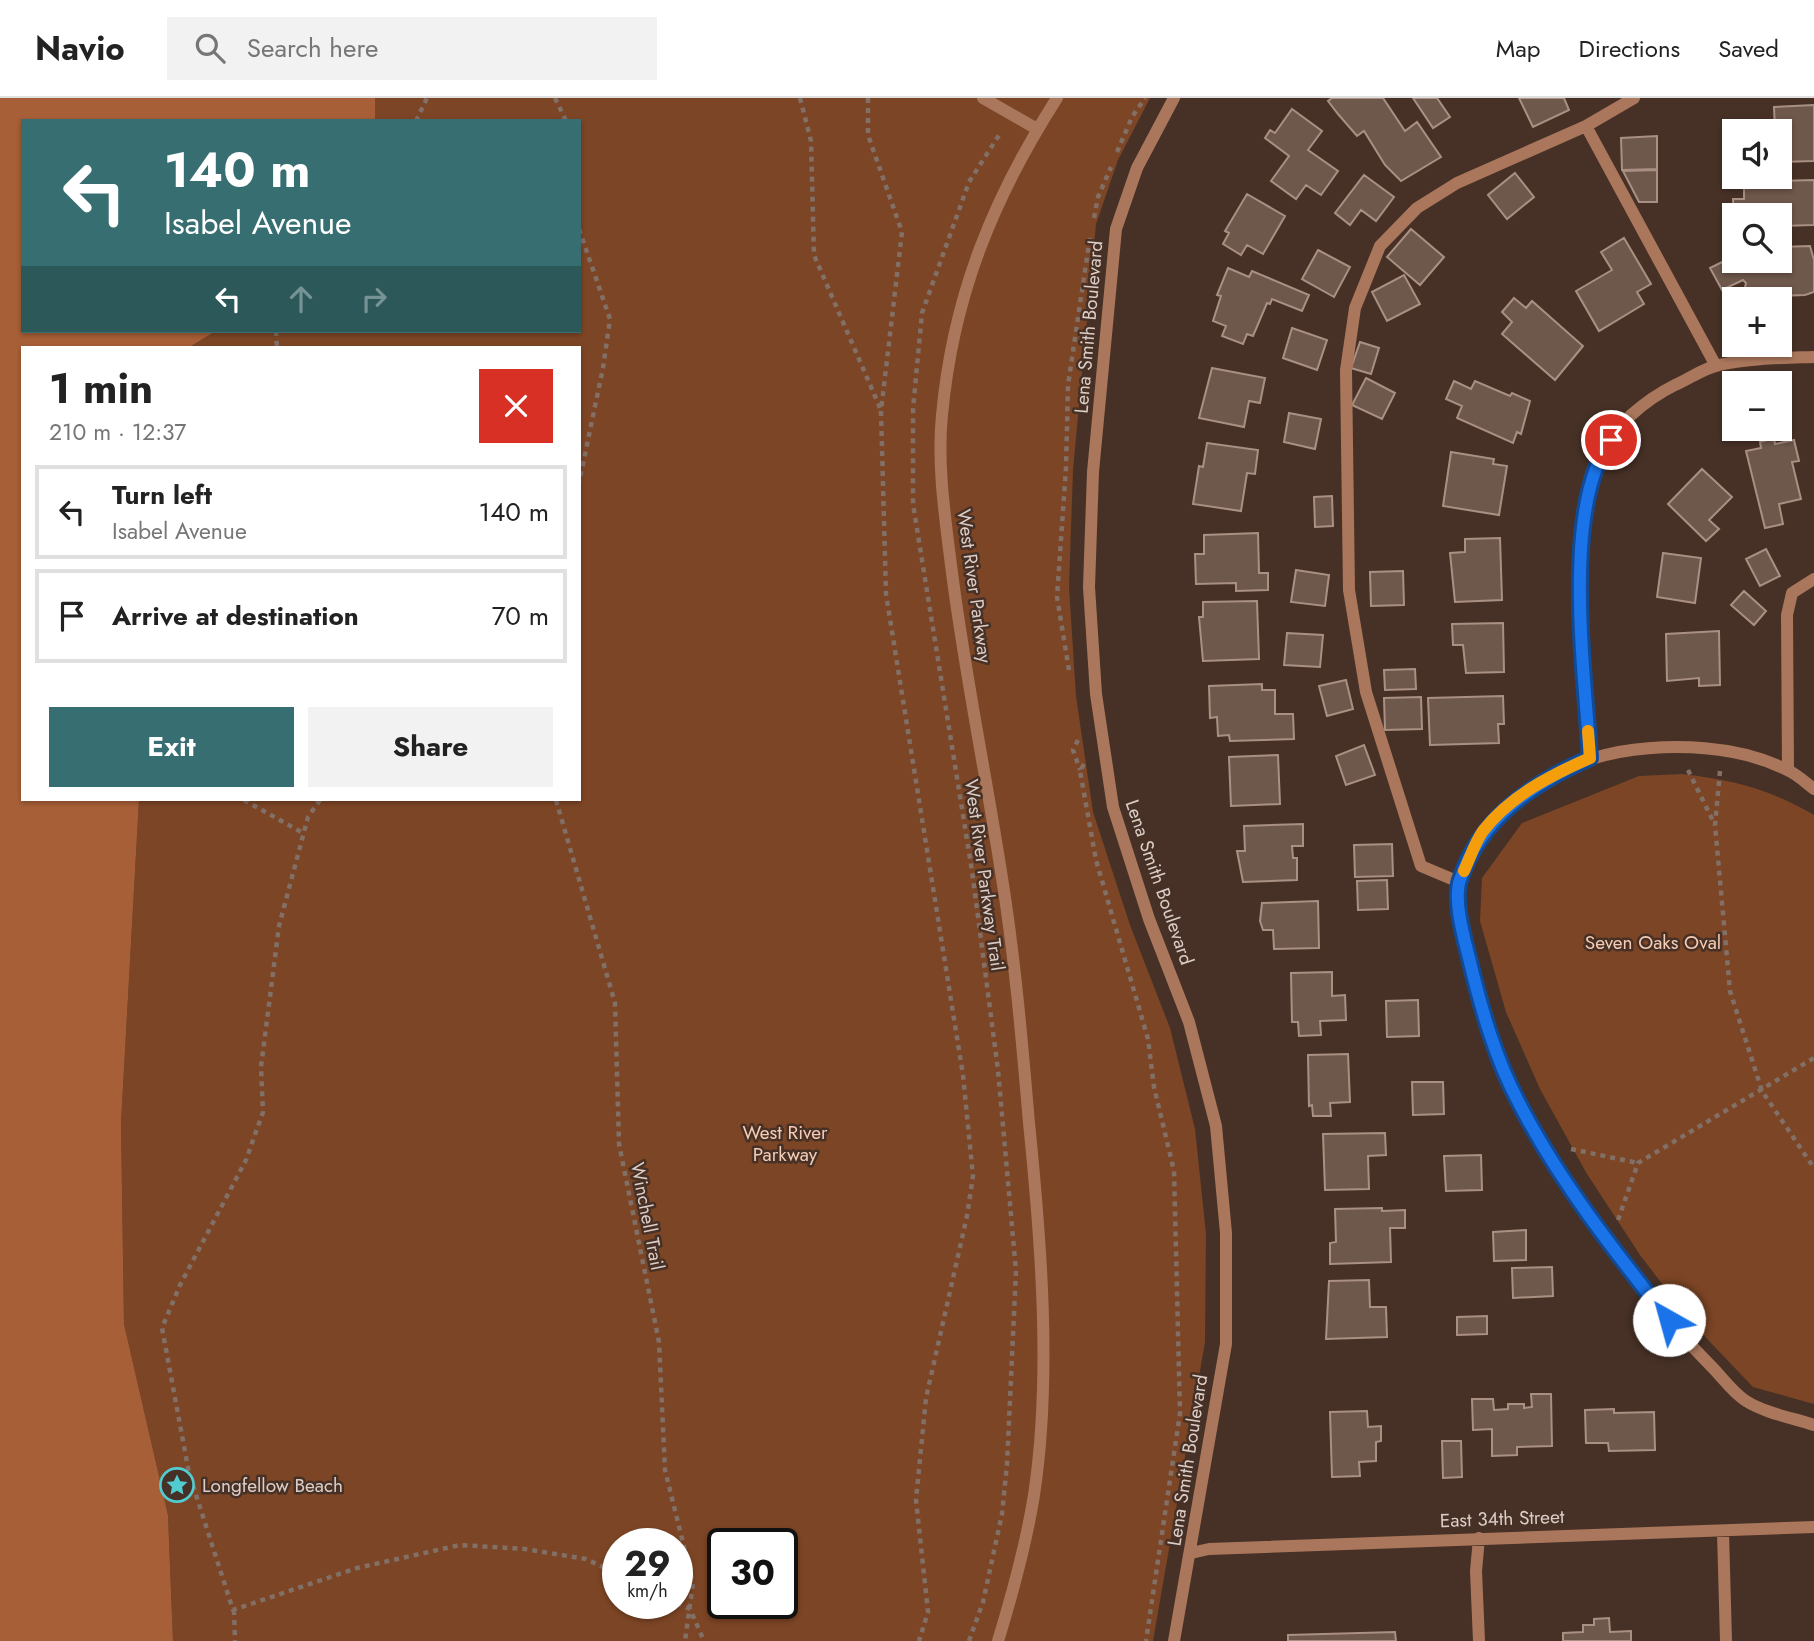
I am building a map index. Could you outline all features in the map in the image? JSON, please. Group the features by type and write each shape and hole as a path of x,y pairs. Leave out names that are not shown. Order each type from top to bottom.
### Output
{"street":[{"path":"983,98 1037,129"},
{"name":"West River Parkway","path":"998,1641 1022,1559 1035,1491 1042,1334 1039,1219 1003,883 957,610 944,514 942,417 956,324 969,272 1022,152 1057,98"},
{"name":"Lena Smith Boulevard","path":"1174,98 1137,168 1116,229 1093,472 1089,587 1096,694 1113,807 1149,919 1189,1022 1216,1126 1226,1233 1226,1343 1174,1641"},
{"path":"1459,883 1421,866 1366,692 1349,590 1346,370 1355,308 1380,246 1417,208 1457,183 1586,126 1634,98"},
{"path":"1586,126 1716,366"},
{"path":"1590,758 1580,559 1584,504 1598,457 1623,422 1657,395 1716,366 1757,359 1814,357"},
{"path":"1788,770 1787,615 1792,593 1814,579"},
{"path":"1814,789 1788,770 1738,754 1685,747 1633,750 1590,758 1547,777 1514,802 1483,832 1459,883 1461,928 1485,1020 1518,1102 1571,1188 1626,1266 1683,1338 1746,1401 1814,1425"},
{"name":"East 34th Street","path":"1191,1553 1209,1549 1814,1527"},
{"path":"1723,1532 1726,1641"},
{"path":"1479,1538 1476,1571 1479,1641"}],"path":[{"path":"417,119 426,98"},
{"path":"555,98 565,119"},
{"path":"800,98 811,141 814,255 881,411"},
{"path":"868,98 868,135 902,232 881,411 886,594 962,1075 973,1176 967,1216 926,1398 916,1500 928,1612 919,1641"},
{"name":"West River Parkway Trail","path":"969,1641 983,1602 1002,1514 1007,1464 1016,1271 998,1070 973,884 913,504 913,409 922,313 969,183 1003,129"},
{"path":"581,235 610,319 604,368 581,474"},
{"path":"1078,740 1073,750 1080,771"},
{"path":"1720,767 1715,825 1730,991 1762,1091 1814,1168"},
{"path":"1687,768 1715,825"},
{"path":"246,801 303,833"},
{"path":"235,1641 233,1610 189,1473 162,1328 180,1285 246,1160 263,1112 261,1067 279,926 308,817 319,801"},
{"name":"Winchell Trail","path":"556,801 615,1003 619,1144 659,1342 665,1470 679,1528"},
{"path":"1616,1225 1639,1163 1814,1058"},
{"path":"1568,1149 1639,1163"},
{"path":"233,1610 357,1568 460,1545 525,1549 586,1559 602,1566"},
{"path":"693,1616 704,1641"},
{"name":"Winchell Trail","path":"685,1641 688,1619"}],"green space":[{"name":"West River Parkway","path":"375,98 1150,98 1118,160 1096,224 1073,470 1069,587 1076,696 1093,812 1130,925 1170,1028 1195,1129 1206,1234 1205,1342 1153,1641 173,1641 168,1515 124,1324 121,1123 139,801 581,801 581,346 191,346 213,333 581,333 581,119 375,119"},
{"name":"Seven Oaks Oval","path":"1682,774 1751,787 1782,798 1814,815 1814,1404 1753,1387 1692,1323 1640,1255 1587,1174 1540,1089 1506,1012 1480,921 1482,878 1522,823 1639,776"}],"shaded area":[{"path":"0,98 375,98 375,119 21,119 21,333 213,333 191,346 21,346 21,801 139,801 121,1123 124,1324 168,1515 173,1641 0,1641"}],"building":[{"path":"1332,98 1383,98 1405,131 1417,122 1441,157 1401,181 1385,165 1364,131 1357,136 1338,114 1328,101"},
{"path":"1413,98 1437,98 1450,117 1433,128"},
{"path":"1519,98 1564,98 1569,110 1533,127"},
{"path":"1814,105 1814,161 1792,162 1792,119 1774,119 1774,107"},
{"path":"1292,109 1322,131 1308,150 1338,171 1321,195 1306,185 1296,199 1271,181 1289,156 1265,138 1270,130 1275,133"},
{"path":"1657,136 1657,169 1622,170 1621,138"},
{"path":"1657,170 1657,202 1639,202 1623,171"},
{"path":"1515,173 1534,197 1507,219 1488,195"},
{"path":"1364,175 1394,197 1376,221 1361,210 1350,225 1335,213"},
{"path":"1814,180 1814,225 1792,226 1792,203 1733,203 1733,199 1744,199 1744,189 1792,189 1792,181"},
{"path":"1247,194 1285,216 1263,254 1247,245 1241,255 1223,244 1229,233 1225,231"},
{"path":"1411,229 1444,257 1420,285 1387,257"},
{"path":"1624,238 1651,284 1637,292 1644,304 1599,331 1576,291 1612,270 1601,252"},
{"path":"1810,246 1814,260 1814,292 1792,295 1792,287 1745,287 1743,280 1722,287 1722,290 1710,268 1722,262 1722,273 1792,273 1792,247"},
{"path":"1318,250 1350,267 1334,297 1302,279"},
{"path":"1228,268 1249,277 1252,271 1309,295 1302,311 1272,299 1270,304 1267,303 1253,336 1247,334 1243,344 1222,336 1226,326 1213,321 1221,296 1217,295"},
{"path":"1404,275 1420,304 1387,321 1372,292"},
{"path":"1514,298 1526,308 1532,301 1583,346 1555,380 1502,334 1512,322 1502,312"},
{"path":"1292,328 1327,340 1317,370 1283,358"},
{"path":"1360,342 1379,348 1371,374 1351,368"},
{"path":"1212,368 1265,378 1260,403 1249,401 1244,427 1199,418"},
{"path":"1366,378 1395,393 1382,419 1352,405"},
{"path":"1454,381 1471,389 1475,381 1510,396 1512,393 1530,401 1521,434 1517,432 1513,443 1457,418 1462,406 1446,399"},
{"path":"1289,413 1321,419 1315,449 1284,442"},
{"path":"1794,440 1799,461 1792,462 1801,499 1779,504 1783,524 1765,528 1746,451 1761,448 1760,442 1774,441 1775,444"},
{"path":"1207,443 1258,450 1255,474 1247,473 1241,511 1193,504 1199,466 1203,467"},
{"path":"1451,452 1494,459 1493,464 1507,466 1499,515 1443,506"},
{"path":"1702,469 1732,497 1709,520 1719,529 1706,541 1668,504"},
{"path":"1332,496 1333,526 1315,527 1314,497"},
{"path":"1258,533 1259,573 1268,573 1268,590 1236,591 1236,583 1196,584 1195,554 1204,554 1204,535"},
{"path":"1500,538 1502,600 1455,602 1450,553 1465,552 1465,539"},
{"path":"1766,549 1780,576 1760,586 1746,559"},
{"path":"1663,553 1701,558 1695,603 1657,597"},
{"path":"1296,570 1329,575 1325,606 1291,602"},
{"path":"1403,571 1404,605 1371,606 1370,572"},
{"path":"1744,591 1766,611 1754,625 1731,605"},
{"path":"1257,601 1259,659 1203,661 1199,617 1203,617 1203,602"},
{"path":"1503,623 1504,672 1466,673 1463,645 1453,645 1452,624"},
{"path":"1719,631 1720,685 1699,686 1699,678 1667,681 1666,634"},
{"path":"1287,633 1323,635 1320,667 1284,665"},
{"path":"1415,669 1416,689 1385,690 1384,670"},
{"path":"1346,680 1353,709 1327,716 1319,686"},
{"path":"1262,684 1262,690 1275,690 1275,714 1293,714 1294,739 1230,741 1229,735 1218,736 1217,717 1210,718 1209,686"},
{"path":"1503,696 1504,724 1498,724 1499,743 1430,745 1428,698"},
{"path":"1421,697 1422,729 1385,730 1384,698"},
{"path":"1364,745 1375,775 1346,785 1336,756"},
{"path":"1278,755 1280,804 1231,806 1229,757"},
{"path":"1303,824 1303,846 1292,846 1293,858 1297,858 1297,880 1243,882 1237,851 1245,851 1244,826"},
{"path":"1392,844 1393,876 1355,877 1354,845"},
{"path":"1387,880 1388,909 1358,910 1357,881"},
{"path":"1318,901 1319,948 1274,949 1273,930 1263,930 1260,921 1262,903"},
{"path":"1332,972 1332,996 1345,995 1346,1020 1320,1021 1321,1035 1299,1036 1298,1022 1292,1022 1291,973"},
{"path":"1418,1000 1419,1036 1387,1037 1386,1001"},
{"path":"1348,1054 1350,1102 1330,1103 1331,1116 1313,1116 1312,1105 1309,1106 1308,1055"},
{"path":"1412,1082 1443,1082 1444,1114 1413,1115"},
{"path":"1385,1133 1386,1155 1368,1156 1369,1189 1325,1190 1323,1134"},
{"path":"1481,1155 1482,1190 1446,1191 1444,1156"},
{"path":"1382,1208 1382,1211 1405,1210 1405,1228 1390,1228 1391,1262 1330,1264 1330,1243 1336,1242 1335,1209"},
{"path":"1526,1230 1526,1260 1494,1261 1493,1232"},
{"path":"1552,1267 1553,1296 1513,1298 1512,1268"},
{"path":"1369,1280 1370,1307 1386,1307 1387,1337 1326,1339 1329,1281"},
{"path":"1487,1316 1487,1334 1457,1335 1457,1317"},
{"path":"1531,1394 1551,1394 1552,1446 1517,1447 1517,1455 1492,1456 1492,1429 1473,1430 1472,1399 1493,1399 1494,1410 1508,1409 1508,1404 1524,1404 1524,1408 1532,1407"},
{"path":"1614,1409 1614,1413 1654,1412 1655,1450 1609,1451 1608,1443 1586,1443 1585,1410"},
{"path":"1367,1411 1368,1427 1381,1426 1381,1441 1376,1442 1376,1461 1359,1462 1360,1476 1332,1477 1330,1412"},
{"path":"1442,1441 1461,1441 1462,1477 1443,1478"},
{"path":"1609,1618 1610,1632 1631,1631 1631,1641 1563,1641 1563,1633 1583,1632 1583,1625 1594,1625 1594,1619"},
{"path":"1395,1632 1396,1641 1288,1641 1288,1635"}],"slow traffic":[{"path":"1464,871 1483,832 1514,802 1547,777 1590,758 1588,731"}],"place":[{"name":"Longfellow Beach","path":"177,1485"}],"route":[{"path":"1611,440 1598,457 1584,504 1580,559 1590,758 1547,777 1514,802 1483,832 1459,883 1461,928 1485,1020 1518,1102 1571,1188 1626,1266 1669,1320"}]}
